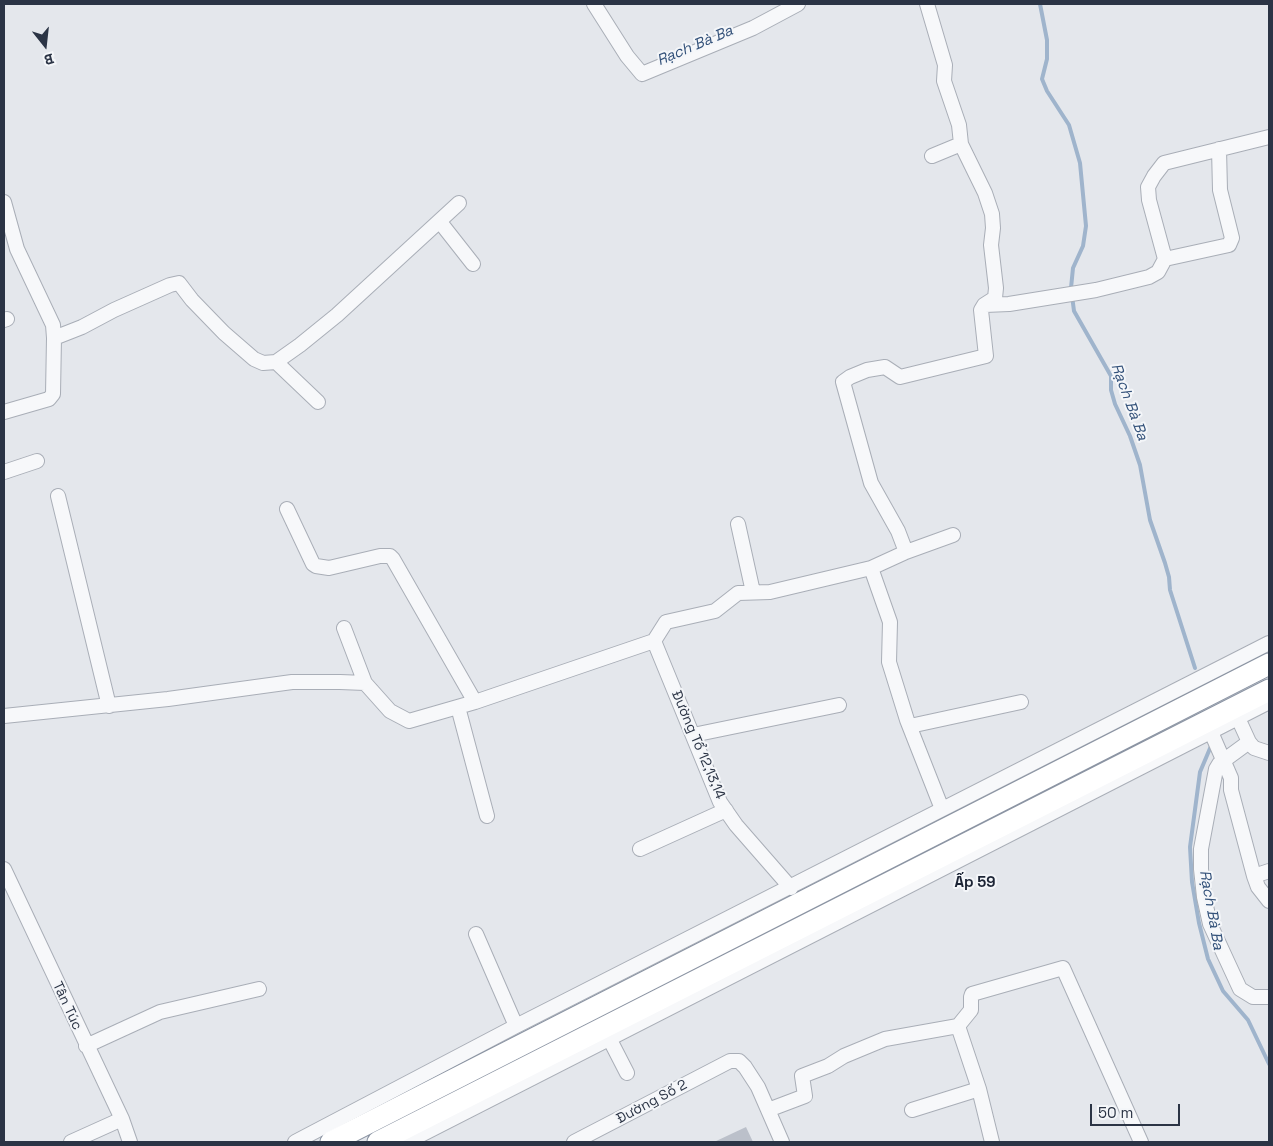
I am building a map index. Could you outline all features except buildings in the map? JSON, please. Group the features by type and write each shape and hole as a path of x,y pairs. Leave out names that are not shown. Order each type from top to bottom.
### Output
{"highway":[{"path":"331,1142 1269,664"},
{"path":"378,1142 1269,690"}],"street":[{"path":"594,4 627,56 642,74 753,28 798,4"},
{"path":"906,552 898,531 872,483 842,382 867,370 885,367 900,377 986,356 981,310 984,305 995,298 996,288 991,245 992,214 985,193 960,144 959,125 944,81 944,65 927,4"},
{"path":"984,305 1009,304 1080,293 1149,277 1158,272 1165,259 1149,200 1148,187 1164,162 1269,137"},
{"path":"932,156 960,144"},
{"path":"1165,259 1229,245 1232,238 1220,190 1219,149"},
{"path":"4,202 17,249 53,325 54,338 53,394 49,399 4,412"},
{"path":"54,338 82,327 170,284 177,283 181,285 192,300 224,333 254,359 263,363 276,362 326,324 459,203"},
{"path":"440,222 474,264"},
{"path":"276,362 318,402"},
{"path":"4,472 37,461"},
{"path":"58,496 109,706"},
{"path":"287,509 313,564 316,566 329,568 380,556 390,556 394,559 475,702"},
{"path":"738,524 753,592"},
{"path":"344,628 365,683 390,710 409,721 475,702 654,641 666,622 715,611 738,593 770,592 871,568 906,552 953,535"},
{"path":"871,568 890,622 889,662 910,726 942,809"},
{"name":"Đường Tổ 12,13,14","path":"654,641 720,802 736,825 791,888"},
{"path":"295,1142 516,1026 791,888 1269,643"},
{"path":"4,716 109,706 292,682 365,683"},
{"path":"910,726 1021,702"},
{"path":"407,1142 1269,702"},
{"path":"693,735 839,705"},
{"path":"458,707 487,816"},
{"path":"1238,718 1248,742 1254,748 1269,753"},
{"path":"1211,732 1231,778 1231,790 1258,888 1269,901"},
{"path":"1248,742 1219,764 1216,769 1201,849 1204,897 1210,924 1240,989 1253,997 1269,997"},
{"path":"640,849 726,810"},
{"name":"Tân Túc","path":"4,869 122,1119 130,1142"},
{"path":"1254,876 1269,872"},
{"path":"476,934 516,1026"},
{"path":"782,1142 768,1110 806,1096 802,1076 828,1066 844,1056 885,1038 958,1026 971,1010 972,994 1062,968 1141,1142"},
{"path":"86,1046 160,1012 258,989"},
{"path":"958,1026 979,1089 992,1142"},
{"path":"609,1038 627,1073"},
{"name":"Đường Số 2","path":"574,1142 730,1061 738,1062 744,1067 758,1087 768,1110"},
{"path":"912,1110 979,1089"},
{"path":"71,1142 122,1119"}],"waterway":[{"name":"Rạch Bà Ba","path":"1040,4 1047,40 1047,59 1042,79 1047,91 1069,125 1080,163 1086,226 1083,246 1073,268 1071,288 1074,311 1111,376 1111,390 1115,404 1130,436 1140,465 1150,520 1165,563 1170,590 1195,668"},
{"name":"Rạch Bà Ba","path":"1211,746 1200,772 1190,847 1192,882 1199,923 1208,959 1223,991 1248,1020 1269,1064"}],"district":[{"name":"Ấp 59","path":"975,883"}]}
